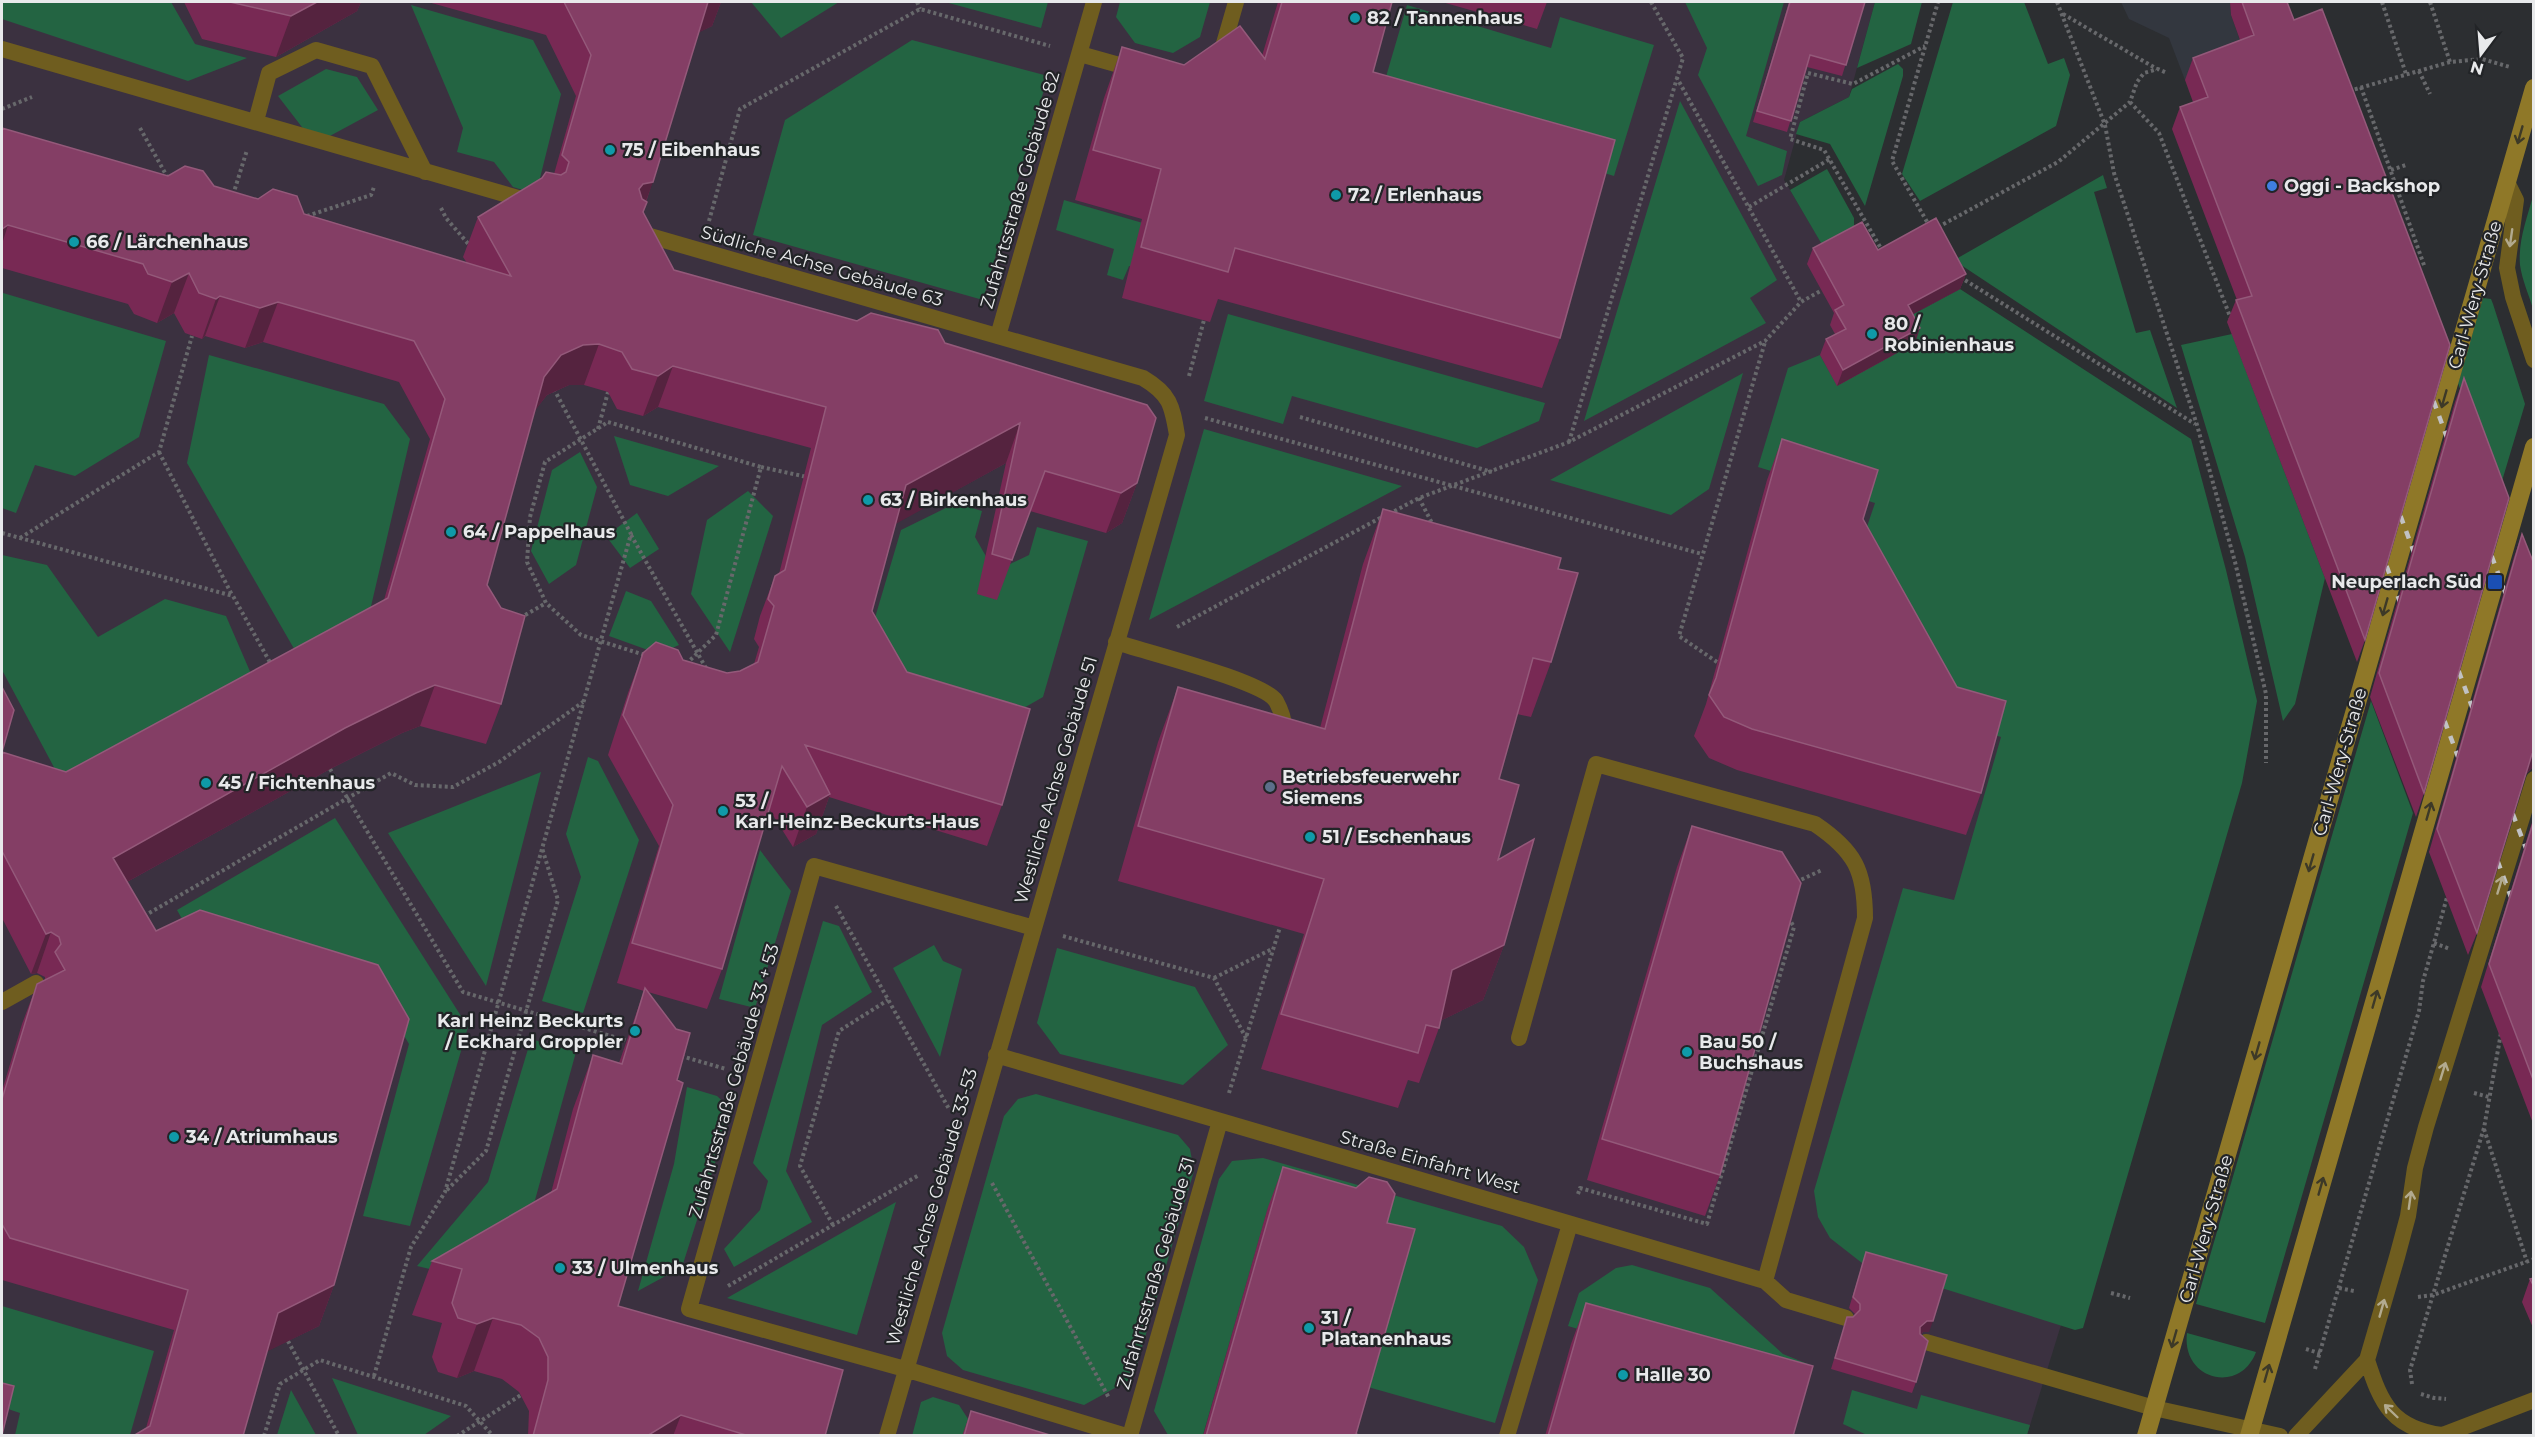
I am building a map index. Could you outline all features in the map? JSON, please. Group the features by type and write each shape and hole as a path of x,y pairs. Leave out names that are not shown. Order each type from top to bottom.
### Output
{"main road":[{"name":"Carl-Wery-Straße","path":"2146,1436 2534,88"},
{"path":"2250,1432 2534,447"}],"lane":[{"name":"Zufahrtsstraße Gebäude 82","path":"998,336 1094,2"},
{"path":"1207,61 1223,47 1236,2"},
{"path":"2,49 544,205"},
{"path":"256,121 269,73 316,50 372,66 425,172"},
{"name":"Zufahrtsstraße Gebäude 82","path":"1080,54 1147,73"},
{"path":"2507,182 2516,200 2507,268 2516,307 2534,360"},
{"name":"Südliche Achse Gebäude 63","path":"635,232 1143,378 1160,389 1173,409"},
{"name":"Westliche Achse Gebäude 51","path":"996,1055 1177,435 1173,409"},
{"path":"1116,642 1252,685 1275,700 1285,727 1279,757"},
{"path":"1519,1038 1596,764 1815,824 1837,839 1854,860 1865,888 1865,918 1765,1281"},
{"path":"2296,1436 2367,1360 2408,1216 2415,1168 2426,1127 2534,779"},
{"path":"814,866 1034,928"},
{"name":"Zufahrtsstraße Gebäude 33 + 53","path":"689,1309 814,866"},
{"path":"2,1002 36,983"},
{"name":"Straße Einfahrt West","path":"996,1055 1765,1281 1786,1300 1846,1318"},
{"name":"Westliche Achse Gebäude 33-53","path":"887,1436 996,1055"},
{"name":"Zufahrtsstraße Gebäude 31","path":"905,1369 1128,1436 1220,1121"},
{"path":"1507,1436 1570,1224"},
{"path":"689,1309 905,1369"},
{"path":"1926,1342 2154,1408 2250,1432 2280,1436"},
{"path":"2367,1360 2380,1399 2391,1412 2408,1425 2424,1432 2441,1435 2534,1400"}],"path":[{"path":"917,2 920,9"},
{"path":"1569,442 1683,58 1652,2"},
{"path":"1938,2 1892,161 1932,230 2058,162 2130,102 2137,82 2144,73 2158,69"},
{"path":"2057,2 2105,124 2114,173 2197,425 2235,562 2266,694 2266,763"},
{"path":"2382,2 2406,74"},
{"path":"2430,2 2450,62"},
{"path":"701,252 740,109 920,9 1080,54"},
{"path":"2062,14 2167,74"},
{"path":"1878,260 1885,256 1824,150 1790,139 1808,74 1853,84 1925,45"},
{"path":"2338,94 2450,62 2482,59 2513,68"},
{"path":"2419,71 2430,94"},
{"path":"1677,78 1801,302"},
{"path":"2361,87 2425,268"},
{"path":"2,109 32,97"},
{"path":"2130,102 2159,133 2232,321"},
{"path":"230,205 256,121"},
{"path":"140,128 173,188"},
{"path":"1749,207 1830,159"},
{"path":"2391,170 2406,165"},
{"path":"298,219 371,195"},
{"path":"446,218 474,251"},
{"path":"1959,276 2197,425"},
{"path":"1137,649 1419,498 1569,442 1765,341 1801,302 1822,290"},
{"path":"1204,321 1191,372 1173,409 1702,554"},
{"path":"19,538 159,452 192,336"},
{"path":"1717,662 1679,636 1765,341"},
{"path":"555,391 696,655 708,672"},
{"path":"598,429 608,392"},
{"path":"1300,417 1492,472"},
{"path":"761,467 716,635 683,668 581,635 546,603 527,562 530,517 545,462 608,422 761,467 807,477"},
{"path":"159,452 232,596 273,667"},
{"path":"1419,498 1437,534"},
{"path":"2,533 232,596"},
{"path":"445,1192 631,534"},
{"path":"518,619 546,603"},
{"path":"135,921 391,773 415,784 453,787 499,762 583,701"},
{"path":"330,768 463,992 641,1045"},
{"path":"1792,884 1830,866 1815,824"},
{"path":"374,1376 411,1247 445,1192 486,1151 558,900 542,848"},
{"path":"814,866 938,1090"},
{"path":"2314,1374 2419,1011 2423,981 2450,890"},
{"path":"133,912 144,916"},
{"path":"1570,1224 1580,1188 1707,1224 1794,927 1785,912"},
{"path":"1220,1121 1280,927"},
{"path":"1034,928 1214,978 1274,948"},
{"path":"1214,978 1246,1038"},
{"path":"833,1225 800,1166 839,1031 888,1000"},
{"path":"2453,1397 2434,1398 2420,1393 2412,1384 2410,1370 2484,1128 2502,1029"},
{"path":"675,1055 755,1078"},
{"path":"2474,1093 2489,1097"},
{"path":"2484,1128 2527,1262"},
{"path":"971,1144 1112,1404"},
{"path":"689,1309 919,1174"},
{"path":"2419,1297 2534,1259"},
{"path":"2111,1293 2130,1298"},
{"path":"288,1341 339,1436"},
{"path":"2302,1348 2320,1353"},
{"path":"264,1436 279,1384 320,1360 466,1406 493,1436"},
{"path":"457,1436 521,1395"}],"shaded area":[{"path":"2,2 1875,2 1849,97 1800,122 1784,180 1860,308 2119,425 2061,1325 2027,1435 2,1436"},
{"path":"2121,2 2230,2 2231,15 2246,57 2185,80 2169,38 2129,19"}],"green space":[{"path":"2,2 171,2 195,44 247,58 188,81 2,19"},
{"path":"751,2 839,2 781,38"},
{"path":"945,2 1048,2 1041,28"},
{"path":"1120,2 1210,2 1200,37 1173,53 1135,43 1116,17"},
{"path":"1685,2 1784,2 1746,136 1787,151 1782,175 1758,186 1698,75 1707,48"},
{"path":"1875,2 1922,2 1911,44 1857,68"},
{"path":"1953,2 2024,2 2048,64 2064,58 2070,75 2056,126 1920,201 1902,174"},
{"path":"411,5 533,40 561,94 536,194 513,187 494,162 457,152 463,128"},
{"path":"1407,5 1551,48 1560,17 1654,45 1614,176 1378,104"},
{"path":"912,40 1048,76 983,300 753,235 785,120"},
{"path":"1898,64 1903,69 1903,76 1865,206 1830,144 1796,134 1800,122 1849,97 1852,89"},
{"path":"326,69 357,77 378,110 315,144 278,96"},
{"path":"1680,101 1777,280 1750,298 1766,323 1584,421"},
{"path":"1827,169 1854,218 1854,233 1824,248 1790,190"},
{"path":"2103,175 2107,188 2094,192 2136,333 2150,330 2177,408 1961,265 1956,259"},
{"path":"2533,196 2533,309 2522,276 2520,247"},
{"path":"1064,200 1153,226 1142,269 1129,266 1123,280 1107,275 1114,249 1056,230"},
{"path":"1960,289 2191,439 2226,570 2257,701 2242,783 2083,1328 2075,1330 1862,1263 1830,1238 1818,1217 1814,1191 1903,888 1954,900 2001,737 1952,722 1857,556 1875,503 1758,467 1788,368 1820,355 1837,385 1902,320"},
{"path":"3,293 166,341 139,437 75,476 35,465 16,513 2,508"},
{"path":"2483,298 2491,299 2493,304 2525,404 2499,491 2458,383"},
{"path":"1228,314 1545,403 1539,421 1477,448 1292,396 1283,424 1204,401"},
{"path":"2232,334 2325,578 2295,704 2283,721 2245,557 2181,345"},
{"path":"209,355 384,404 410,439 369,615 304,666 187,463"},
{"path":"1743,373 1709,489 1671,515 1550,480"},
{"path":"1204,429 1402,486 1149,620"},
{"path":"614,436 719,466 668,496 630,485"},
{"path":"580,452 597,487 576,565 549,584 531,551 552,470"},
{"path":"748,491 773,516 730,652 691,594 707,520"},
{"path":"956,503 982,511 975,537 988,560 1008,565 1029,555 1037,527 1088,541 1043,697 1022,709 1013,740 866,648 901,530"},
{"path":"637,513 659,549 630,568 606,536"},
{"path":"2,555 47,565 98,637 165,599 226,616 255,683 64,786 2,670"},
{"path":"626,591 651,601 679,645 659,654 609,636"},
{"path":"2371,701 2413,813 2265,1323 2196,1304"},
{"path":"588,757 598,761 639,840 583,1013 542,1001 581,877 566,834"},
{"path":"541,772 486,986 388,833"},
{"path":"335,818 468,1027 410,1226 363,1216 409,1044 378,991 191,935 177,910"},
{"path":"760,850 791,891 755,1008 719,999"},
{"path":"823,921 839,926 872,992 822,1025 786,1171 812,1222 734,1267 724,1249 760,1210 768,1181 753,1163"},
{"path":"934,945 943,961 962,969 940,1057 893,968"},
{"path":"1057,948 1195,987 1228,1045 1183,1085 1060,1054 1037,1023"},
{"path":"531,1039 576,1052 527,1229 451,1274 417,1266 488,1182"},
{"path":"687,1087 717,1096 732,1110 682,1267 638,1291 674,1164"},
{"path":"1036,1094 1178,1135 1190,1149 1194,1171 1133,1378 1084,1405 963,1370 947,1356 942,1333 1004,1116 1018,1099"},
{"path":"1263,1158 1502,1226 1524,1247 1538,1280 1495,1423 1368,1387 1268,1208 1203,1435 1168,1435 1154,1411 1219,1179 1232,1161"},
{"path":"896,1202 857,1335 727,1298"},
{"path":"1632,1265 1710,1288 1783,1354 1808,1364 1797,1394 1568,1326 1579,1293 1616,1268"},
{"path":"2,1306 154,1351 130,1435 15,1435 20,1413 2,1407"},
{"path":"2187,1333 2256,1352 2248,1365 2238,1374 2226,1377 2213,1376 2202,1371 2193,1362 2188,1349"},
{"path":"332,1378 451,1416 424,1435 358,1435"},
{"path":"291,1390 316,1435 277,1435"},
{"path":"1852,1390 1917,1409 1921,1395 2030,1425 2027,1435 1867,1435 1843,1424"},
{"path":"933,1397 959,1405 972,1425 1008,1436 912,1436 921,1402"}],"building":[{"path":"230,2 317,2 291,16"},
{"path":"564,2 708,2 653,182 643,184 639,189 642,199 647,202 643,212 674,270 857,321 871,313 938,330 945,343 1147,405 1156,418 1137,483 1121,493 1045,471 1012,560 992,554 1020,423 906,485 872,611 907,672 1030,709 1002,805 805,745 830,794 807,807 782,766 722,969 632,943 673,805 623,715 643,653 656,642 678,650 683,660 727,673 740,671 758,662 774,606 768,599 775,576 785,570 826,407 673,366 658,376 632,369 622,352 599,344 583,345 561,355 544,377 487,585 501,608 525,616 501,704 435,685 345,728 113,858 156,931 200,910 378,965 409,1019 334,1285 278,1313 243,1436 133,1436 150,1426 188,1290 10,1238 2,1224 2,1099 37,984 65,970 55,952 61,944 59,937 51,932 46,934 2,853 2,752 66,772 388,598 445,399 414,341 278,302 260,308 220,296 216,299 199,293 189,273 172,282 148,274 143,264 8,225 2,229 2,128 168,176 185,166 203,171 214,186 258,199 273,189 297,196 304,214 511,276 478,217 542,178 546,172 561,175 566,172 569,162 562,155 591,55"},
{"name":"72 / Erlenhaus","path":"1282,2 1392,2 1373,72 1615,140 1560,338 1235,248 1228,272 1141,247 1161,169 1093,150 1122,47 1184,65 1240,26 1265,59"},
{"path":"1790,2 1865,2 1846,65 1810,55 1791,121 1757,111"},
{"path":"2242,2 2287,2 2294,20 2322,9 2450,345 2365,640 2236,300 2252,296 2180,107 2208,97 2193,58 2254,35"},
{"path":"1936,218 1966,274 1908,305 1920,328 1843,370 1826,339 1846,329 1835,310 1844,305 1813,248 1862,222 1878,250"},
{"path":"2464,378 2509,498 2424,793 2379,673"},
{"path":"1782,439 1878,470 1863,519 1957,687 2006,701 1981,793 1752,729 1724,717 1709,695 1716,678"},
{"name":"51 / Eschenhaus","path":"1383,509 1561,558 1558,569 1578,573 1551,662 1533,658 1499,779 1519,785 1498,860 1534,839 1504,945 1452,970 1439,1028 1426,1025 1418,1053 1281,1014 1324,879 1138,826 1178,687 1325,729"},
{"path":"2522,534 2534,564 2534,752 2477,933 2437,829"},
{"path":"2,687 14,710 2,752"},
{"path":"2534,820 2534,1082 2489,964"},
{"name":"Bau 50 / Buchshaus","path":"1692,826 1782,852 1801,883 1720,1175 1602,1139"},
{"name":"33 / Ulmenhaus","path":"645,988 676,1029 690,1033 677,1080 683,1083 618,1306 843,1370 825,1436 749,1436 681,1415 647,1436 533,1436 548,1380 548,1357 539,1338 521,1325 493,1318 477,1324 458,1318 452,1303 462,1269 432,1261 557,1189 593,1055 622,1064"},
{"name":"31 / Platanenhaus","path":"1283,1167 1356,1188 1369,1177 1387,1182 1395,1194 1387,1223 1415,1229 1356,1434 1362,1436 1206,1436"},
{"path":"1866,1252 1947,1275 1933,1321 1927,1321 1920,1327 1920,1334 1928,1341 1916,1382 1835,1358 1847,1317 1853,1317 1860,1310 1860,1304 1853,1297"},
{"path":"1586,1303 1813,1366 1793,1436 1548,1436"},
{"path":"2,1383 14,1386 2,1435"},
{"path":"971,1411 1053,1436 964,1436"}],"railway":[{"path":"2428,386 2452,451"},
{"path":"2395,501 2419,566"},
{"path":"2486,541 2510,605"},
{"path":"2381,551 2404,613"},
{"path":"2453,656 2477,720"},
{"path":"2439,706 2463,770"},
{"path":"2507,799 2534,869"},
{"path":"2492,846 2515,908"}],"place":[{"name":"82 / Tannenhaus","path":"1355,18"},
{"name":"75 / Eibenhaus","path":"610,150"},
{"name":"Oggi - Backshop","path":"2272,186"},
{"name":"72 / Erlenhaus","path":"1336,195"},
{"name":"66 / Lärchenhaus","path":"74,242"},
{"name":"80 / Robinienhaus","path":"1872,334"},
{"name":"63 / Birkenhaus","path":"868,500"},
{"name":"64 / Pappelhaus","path":"451,532"},
{"name":"Neuperlach Süd","path":"2495,582"},
{"name":"45 / Fichtenhaus","path":"206,783"},
{"name":"Betriebsfeuerwehr Siemens","path":"1270,787"},
{"name":"53 / Karl-Heinz-Beckurts-Haus","path":"723,811"},
{"name":"51 / Eschenhaus","path":"1310,837"},
{"name":"Karl Heinz Beckurts / Eckhard Groppler","path":"635,1031"},
{"name":"Bau 50 / Buchshaus","path":"1687,1052"},
{"name":"34 / Atriumhaus","path":"174,1137"},
{"name":"33 / Ulmenhaus","path":"560,1268"},
{"name":"31 / Platanenhaus","path":"1309,1328"},
{"name":"Halle 30","path":"1623,1375"}]}
